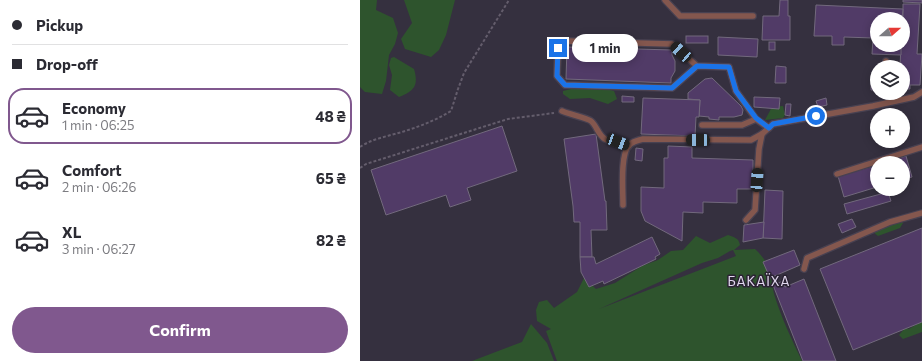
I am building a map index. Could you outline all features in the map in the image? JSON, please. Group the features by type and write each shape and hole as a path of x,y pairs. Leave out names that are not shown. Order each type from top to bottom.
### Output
{"lane":[{"path":"665,0 680,16 753,16"},
{"path":"697,66 672,88 565,85 557,76 558,48 567,41 672,44 697,66 729,67 736,91 756,118 769,128"},
{"path":"623,204 623,159 629,146 644,139 751,140 762,134 773,124 895,101 914,96 922,92"},
{"path":"562,112 591,121 604,138 629,146"},
{"path":"702,125 742,125 756,118"},
{"path":"746,220 755,210 759,149 762,134"},
{"path":"837,174 922,147"},
{"path":"804,269 807,258 890,222 922,213"}],"path":[{"path":"360,147 367,142 436,120 451,111 464,73 509,0"},
{"path":"360,168 366,164 508,119 562,112"}],"shaded area":[{"path":"360,0 922,0 922,361 360,361"}],"green space":[{"path":"360,0 377,0 376,10 393,18 398,33 395,44 389,55 386,81 382,94 365,92 360,87"},
{"path":"404,0 455,0 446,35 439,50 431,57 405,49 401,39 412,23"},
{"path":"394,57 414,69 416,80 412,90 399,97 390,90 392,75 389,65 391,58"},
{"path":"599,87 614,91 617,99 608,104 590,98 570,99 563,94 563,91 575,88"},
{"path":"783,106 785,115 783,118 765,120 772,107"},
{"path":"898,218 903,223 900,228 878,236 873,232 878,225 890,219"},
{"path":"728,235 739,241 740,245 734,250 755,249 761,255 770,272 775,297 781,313 802,361 557,361 546,331 551,329 537,321 536,310 539,302 547,300 554,308 577,292 584,278 596,289 615,283 642,266 658,260 671,251 683,250 696,236 710,243","holes":["733,250 736,256 599,309 702,263 718,258 730,251"]},
{"path":"922,321 922,332 903,339 899,335 905,328 909,329"},
{"path":"531,324 547,343 554,361 472,361 522,342"}],"building":[{"path":"780,0 788,0 790,40 762,40 763,16 779,16"},
{"path":"903,0 922,0 922,3 903,2"},
{"path":"903,4 920,4 917,54 922,54 920,85 910,85 910,60 900,60 901,52 910,52 910,12 903,12"},
{"path":"816,5 903,9 903,12 870,12 870,38 844,37 844,45 832,45 832,36 814,36"},
{"path":"686,36 708,36 708,43 686,43"},
{"path":"718,37 758,39 757,57 718,55"},
{"path":"769,42 775,42 775,50 769,50"},
{"path":"567,47 672,50 672,55 675,61 675,71 671,78 671,83 566,79"},
{"path":"872,52 901,52 901,55 872,54"},
{"path":"776,66 786,67 786,83 775,83"},
{"path":"712,78 741,106 743,110 742,115 734,117 719,117 719,120 699,116 700,100 688,99 688,93 705,79"},
{"path":"622,96 634,97 634,102 622,102"},
{"path":"754,97 780,98 779,109 754,107"},
{"path":"643,98 700,100 699,117 696,117 695,136 641,134"},
{"path":"826,98 827,105 818,107 816,101"},
{"path":"786,104 791,104 790,116 785,115"},
{"path":"502,126 517,171 467,188 471,200 450,207 446,195 386,215 371,170"},
{"path":"596,134 606,201 607,230 591,230 592,257 580,257 580,222 574,222 564,139"},
{"path":"668,146 692,147 692,158 753,160 753,189 737,189 737,203 703,202 703,213 683,212 682,241 645,221 641,211 641,187 664,188 664,158 668,158"},
{"path":"636,148 643,149 642,161 635,160"},
{"path":"870,167 870,189 844,197 838,176"},
{"path":"765,190 783,191 782,239 763,238"},
{"path":"873,196 889,196 891,201 847,214 844,204"},
{"path":"852,219 856,227 842,233 838,224"},
{"path":"764,222 763,238 743,242 744,225"},
{"path":"922,228 922,322 853,350 820,269"},
{"path":"652,237 660,254 655,257 656,259 604,284 603,281 589,287 581,272 580,257 594,257 596,264"},
{"path":"794,250 800,265 770,278 763,262"},
{"path":"804,279 836,361 803,361 773,285 783,281 785,287"}],"district":[{"name":"БАКАЇХА","path":"759,281"}],"route":[{"path":"558,48 557,76 565,85 672,88 697,66 729,67 736,91 756,118 769,128 773,124 816,116"}]}
